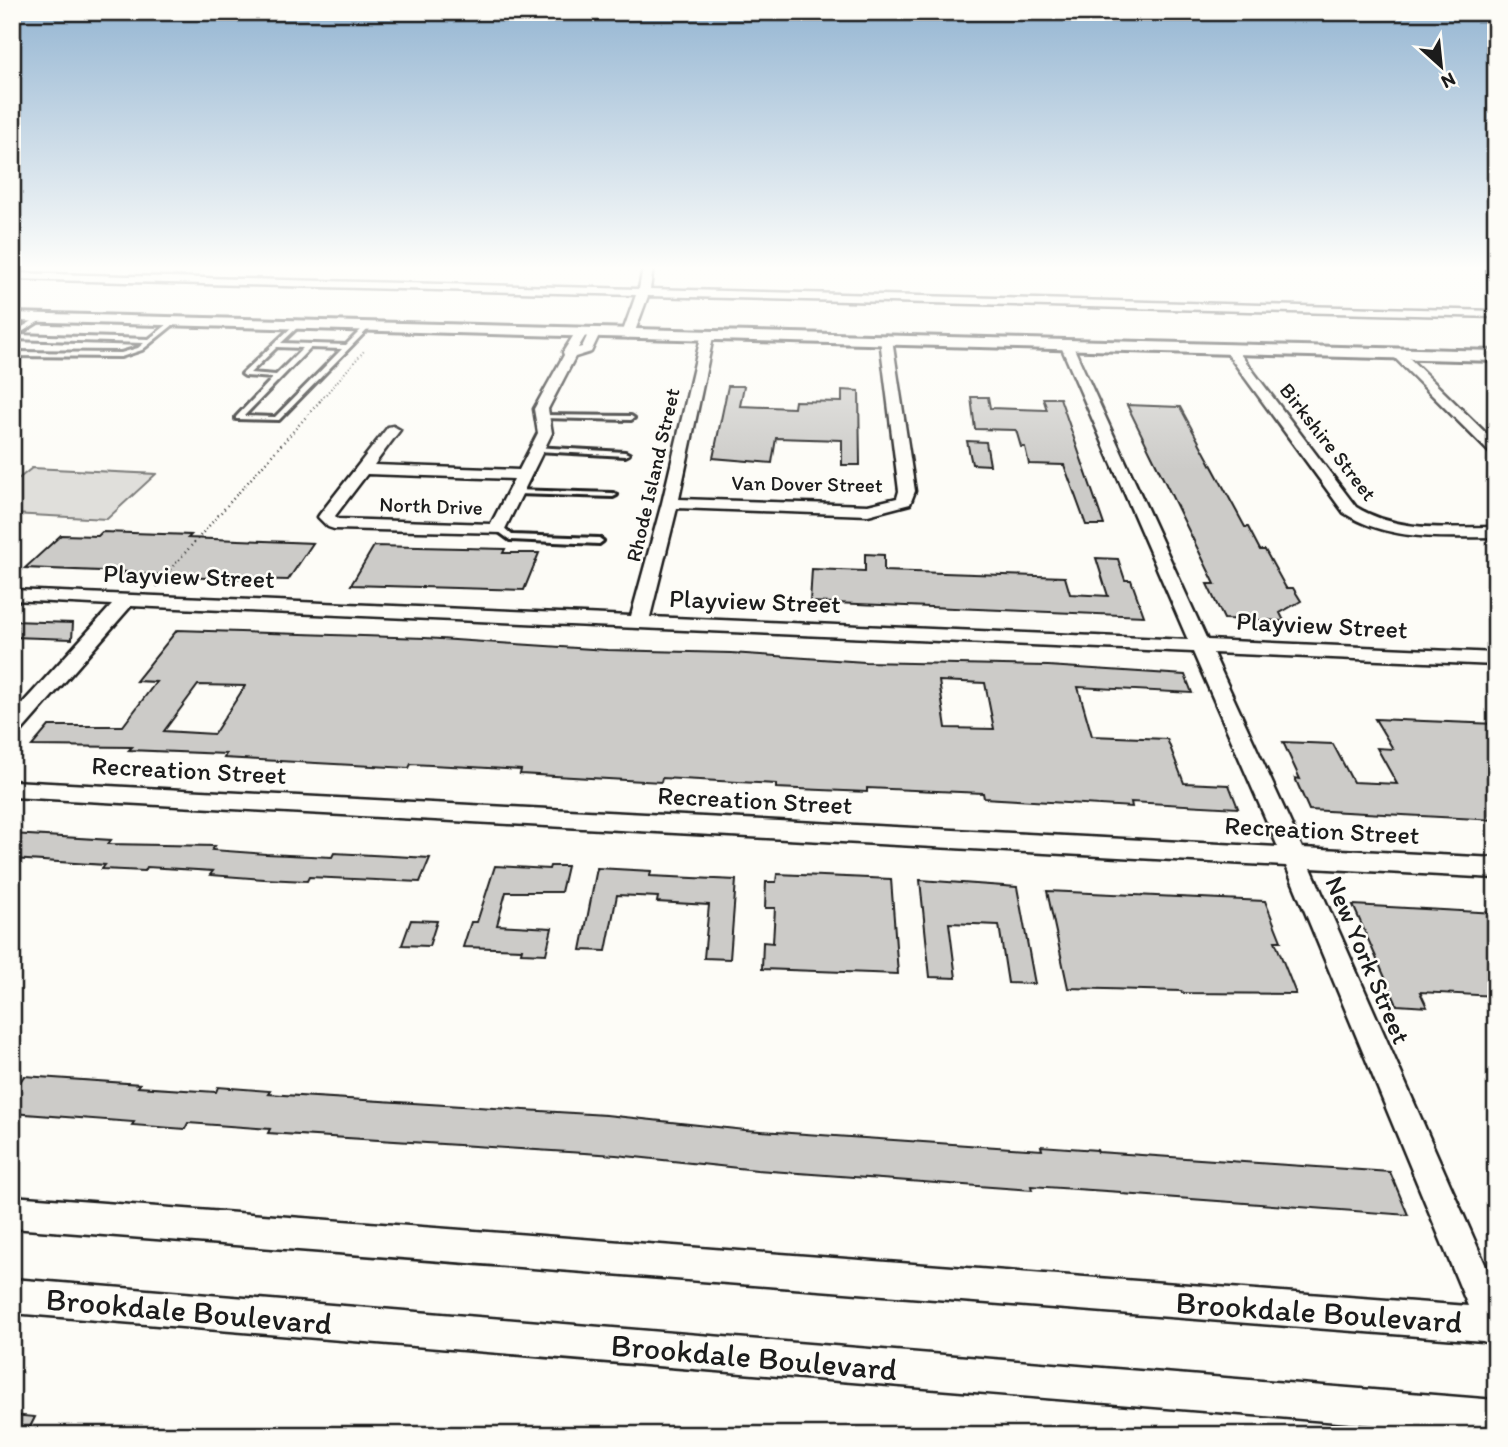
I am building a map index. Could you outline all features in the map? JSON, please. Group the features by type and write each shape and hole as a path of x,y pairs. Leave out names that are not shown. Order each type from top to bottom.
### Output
{"street":[{"name":"North Drive","path":"393,430 326,517 334,524 498,527 545,433 541,409 570,355 569,352 585,336"},
{"path":"668,336 1496,356"},
{"name":"Rhode Island Street","path":"639,622 670,503 707,337"},
{"name":"Van Dover Street","path":"670,503 868,510 904,501 907,491 886,339"},
{"name":"New York Street","path":"1066,344 1294,857 1495,1327"},
{"name":"Birkshire Street","path":"1230,349 1350,510 1358,517 1394,529 1496,532"},
{"path":"1397,353 1496,451"},
{"path":"363,469 524,475"},
{"name":"Playview Street","path":"12,595 1496,659"},
{"path":"12,729 134,601"},
{"name":"Recreation Street","path":"12,789 1496,868"},
{"name":"Brookdale Boulevard","path":"12,1212 1495,1327"},
{"name":"Brookdale Boulevard","path":"12,1296 1496,1418"}],"lane":[{"path":"12,354 115,356 135,352 157,336"},
{"path":"278,377 245,374 286,336"},
{"path":"308,346 238,418 277,419 358,336"},
{"path":"12,337 150,341"},
{"path":"276,345 347,347"},
{"path":"542,416 631,418"},
{"path":"537,449 625,454"},
{"path":"516,492 613,495"},
{"path":"498,527 510,537 599,541"}],"path":[{"path":"134,601 378,336"}],"shaded area":[{"path":"32,468 156,474 107,519 12,514 12,484"}],"building":[{"path":"728,386 744,386 740,406 794,408 795,401 842,402 842,390 859,391 860,465 842,465 842,440 776,438 772,463 713,458"},
{"path":"971,397 988,397 990,408 1047,410 1043,398 1060,398 1104,525 1086,525 1064,465 1029,464 1025,447 1021,447 1016,430 975,429"},
{"path":"1127,405 1180,407 1245,527 1248,527 1260,550 1265,550 1286,588 1293,588 1301,601 1280,613 1284,621 1224,619 1207,584 1215,584"},
{"path":"967,441 986,442 990,465 972,464"},
{"path":"102,532 313,543 288,580 171,577 173,575 25,568 61,535 98,536"},
{"path":"374,546 505,549 503,553 539,553 524,590 351,585"},
{"path":"865,554 884,555 884,571 1065,577 1070,594 1108,596 1096,558 1118,559 1125,580 1131,580 1144,616 810,602 812,569 865,571"},
{"path":"12,621 73,623 72,639 12,637"},
{"path":"177,630 425,638 607,650 731,653 865,662 1048,666 1185,675 1192,693 1078,687 1092,736 1167,739 1184,783 1229,785 1238,808 1131,802 1132,807 984,798 983,793 867,788 867,792 776,788 776,784 662,778 661,782 520,774 521,770 471,767 411,764 409,768 224,758 226,754 129,750 132,747 32,746 49,726 123,726 156,682 136,681","holes":["939,681 985,683 994,729 946,728","198,685 245,686 214,734 164,731"]},
{"path":"1375,719 1496,724 1496,820 1309,810 1295,778 1300,779 1283,742 1333,744 1353,782 1397,784 1377,748 1393,749"},
{"path":"12,834 111,840 108,844 215,846 212,850 266,854 332,857 334,853 430,858 420,882 309,877 307,881 264,879 210,875 213,871 147,867 145,871 102,869 105,865 12,859"},
{"path":"495,866 549,869 550,866 567,866 561,892 506,892 497,925 552,928 546,954 521,953 522,949 463,947 471,922 477,922"},
{"path":"597,868 651,871 650,876 736,880 730,959 704,958 709,905 657,902 658,897 617,895 606,951 581,950"},
{"path":"777,874 891,879 898,974 762,969 763,942 773,943 775,908 765,908 766,882 776,882"},
{"path":"920,880 1017,887 1035,984 1008,983 999,925 949,923 956,978 930,977"},
{"path":"1047,891 1265,901 1281,941 1275,941 1296,994 1068,988"},
{"path":"1353,905 1496,913 1496,996 1420,992 1427,1007 1397,1005"},
{"path":"411,920 437,921 429,946 402,945"},
{"path":"24,1076 140,1084 138,1087 216,1092 218,1087 270,1091 268,1094 606,1115 745,1130 1042,1150 1041,1146 1390,1172 1408,1215 1121,1192 1031,1186 1032,1190 757,1170 616,1155 268,1133 270,1129 188,1123 185,1129 132,1125 134,1122 12,1113 12,1094"},
{"path":"12,1415 35,1417 26,1435 12,1435"}]}
